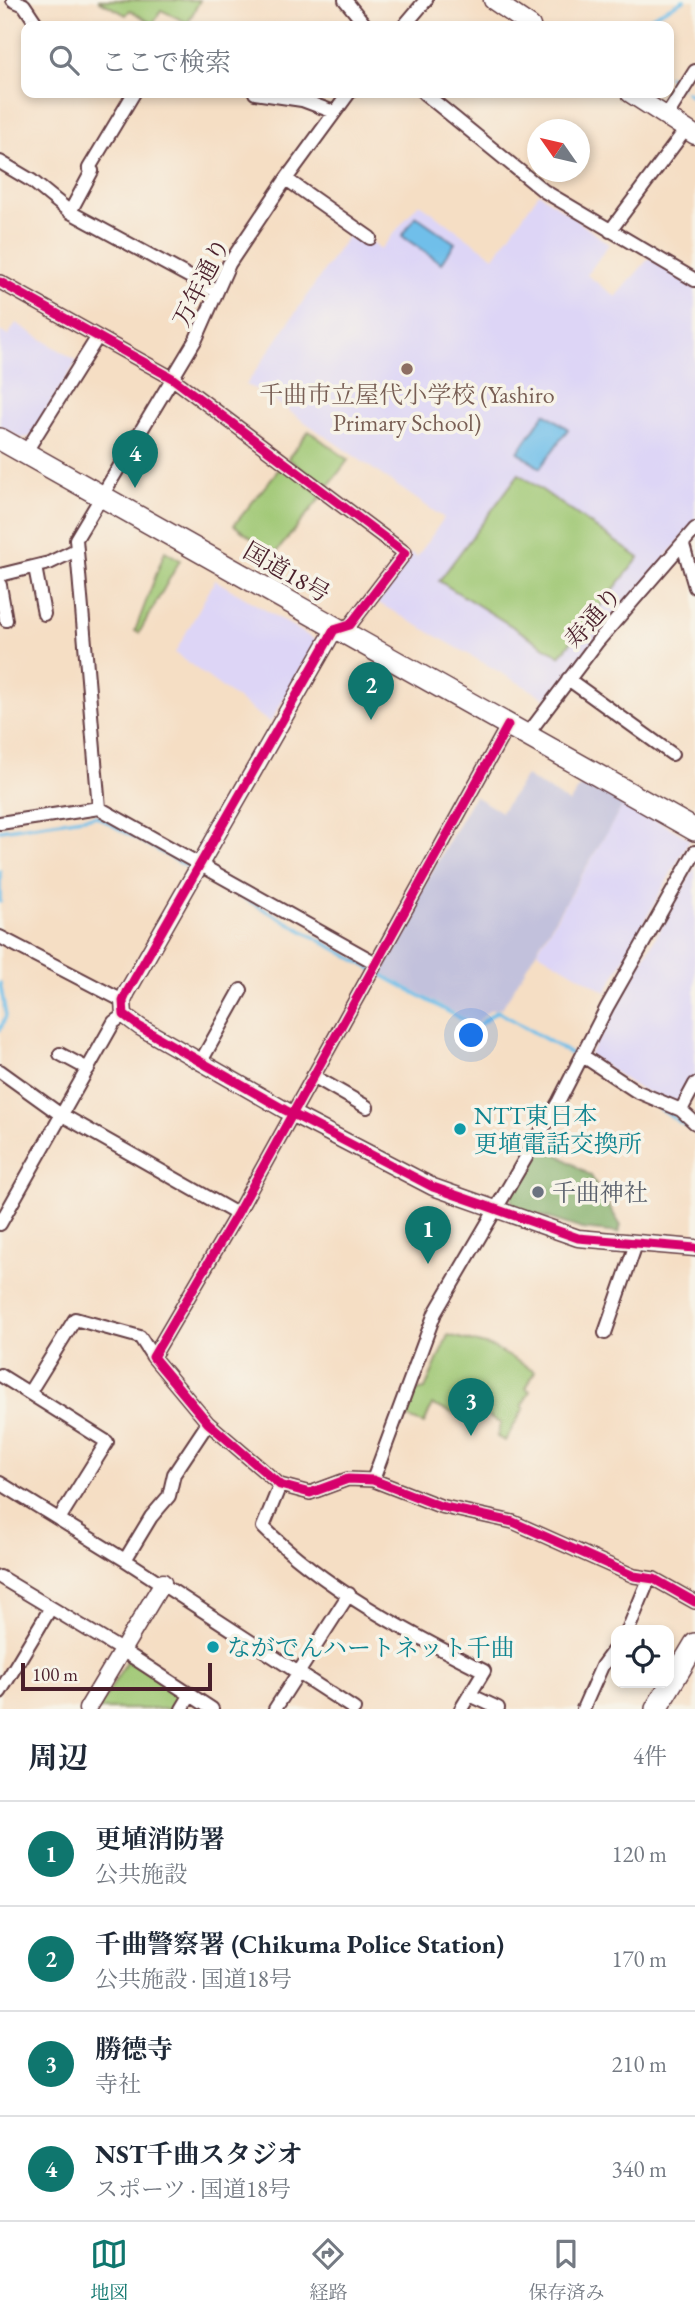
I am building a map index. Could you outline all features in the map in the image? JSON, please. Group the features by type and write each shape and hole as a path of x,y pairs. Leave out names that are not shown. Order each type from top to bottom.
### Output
{"highway":[{"name":"国道18号","path":"0,439 334,630 695,830"},
{"path":"656,1709 695,1644"}],"main road":[{"path":"494,0 524,21"},
{"path":"638,98 690,132"}],"street":[{"path":"13,0 24,5 35,21"},
{"path":"345,0 362,21"},
{"path":"408,21 426,0"},
{"path":"666,117 695,71"},
{"path":"70,212 92,172 89,168 131,98"},
{"path":"289,98 334,112"},
{"name":"万年通り","path":"76,550 76,539 196,339 229,264 345,98"},
{"path":"430,98 544,191 695,280"},
{"path":"611,231 690,132"},
{"path":"0,162 32,181 70,212 215,291"},
{"path":"286,179 370,238"},
{"path":"0,282 172,378 405,553 350,625 334,630 124,1008 0,1224"},
{"path":"25,453 97,338"},
{"name":"寿通り","path":"527,735 598,641 695,529"},
{"path":"683,545 695,587"},
{"path":"6,621 0,576 35,567 76,550 99,808"},
{"path":"35,567 44,614"},
{"path":"569,679 672,754"},
{"path":"153,1357 237,1214 508,725"},
{"path":"0,823 99,808 372,967"},
{"path":"373,1480 435,1313 495,1211 695,852"},
{"path":"0,937 124,1008 200,1063 399,1172 495,1211 578,1238 695,1248"},
{"path":"200,1063 241,990"},
{"path":"60,1054 88,1069"},
{"path":"580,1060 636,1091 681,1110 695,1124"},
{"path":"0,1071 26,1092 237,1214"},
{"path":"313,1076 367,1107"},
{"path":"681,1110 695,1084"},
{"path":"605,1333 636,1244"},
{"path":"29,1393 75,1319 140,1337 153,1357 208,1423 280,1485 310,1493 348,1479 373,1480 440,1506 513,1522 634,1576 649,1579 695,1602"},
{"path":"0,1375 107,1442 59,1518"},
{"path":"125,1560 152,1517 169,1496 174,1474 208,1423"},
{"path":"0,1483 163,1582 355,1709"},
{"path":"280,1485 263,1527 325,1580 428,1643 484,1671 461,1709"},
{"path":"0,1577 212,1709"},
{"path":"630,1625 649,1579"},
{"path":"87,1709 163,1582"},
{"path":"275,1709 349,1594"},
{"path":"0,1692 50,1609"},
{"path":"583,1709 602,1666 611,1654"},
{"path":"182,1709 191,1694"},
{"path":"470,1695 498,1708"}],"shaded area":[{"path":"539,193 609,244 587,275 616,297 649,258 695,284 695,522 547,699 375,601 411,553 417,557 444,518 260,391 246,385 351,231 381,249 419,203 494,257"},
{"path":"16,323 77,361 30,437 21,438 0,426 0,331 8,336"},
{"path":"215,580 317,641 270,723 175,653"},
{"path":"526,776 569,803 585,780 625,802 502,1008 490,1010 475,1024 379,971 381,962 474,796 501,812"},
{"path":"625,802 690,839 606,992 537,951"},
{"path":"695,867 695,1076 678,1105 638,1088 589,1055"}],"green space":[{"path":"98,0 200,0 189,21 161,10 155,21 148,21 130,10 126,15"},
{"path":"309,431 348,460 326,489 288,458"},
{"path":"283,464 322,496 274,555 234,525"},
{"path":"519,474 639,558 560,656 439,581"},
{"path":"165,551 180,560 139,633 135,631"},
{"path":"541,1143 591,1176 621,1226 618,1233 582,1229 514,1207 510,1195"},
{"path":"448,1335 492,1347 535,1371 526,1388 530,1391 522,1406 524,1408 505,1441 497,1437 501,1423 473,1409 468,1419 432,1405 424,1424 400,1415 409,1392 425,1389"},
{"path":"128,1659 183,1695 175,1709 98,1709"}],"water":[{"path":"416,216 455,243 441,263 402,236"},
{"path":"545,413 568,429 540,468 518,452"}],"waterway":[{"path":"647,21 684,0"},
{"path":"674,81 680,87"},
{"path":"686,92 695,99"},
{"path":"0,830 96,816 188,867"},
{"path":"0,871 0,902"},
{"path":"211,880 476,1027 497,1011 578,1058"},
{"path":"0,983 6,1016 0,1030"},
{"path":"653,1104 695,1132"}],"cycle path":[{"path":"0,282 172,378 405,553 350,625 334,630 127,992 123,1001 124,1015 140,1027 285,1110 433,1187 578,1238 695,1248"},
{"path":"508,725 237,1214 153,1357 208,1423 280,1485 310,1493 348,1479 373,1480 440,1506 513,1522 634,1576 654,1579 695,1602"}],"place":[{"name":"千曲市立屋代小学校 (Yashiro Primary School)","path":"407,369"},
{"name":"NST千曲スタジオ","path":"135,488"},
{"name":"千曲警察署 (Chikuma Police Station)","path":"371,720"},
{"name":"NTT東日本 更埴電話交換所","path":"460,1129"},
{"name":"千曲神社","path":"538,1192"},
{"name":"更埴消防署","path":"428,1264"},
{"name":"勝德寺","path":"471,1436"},
{"name":"ながでんハートネット千曲","path":"213,1647"}]}
